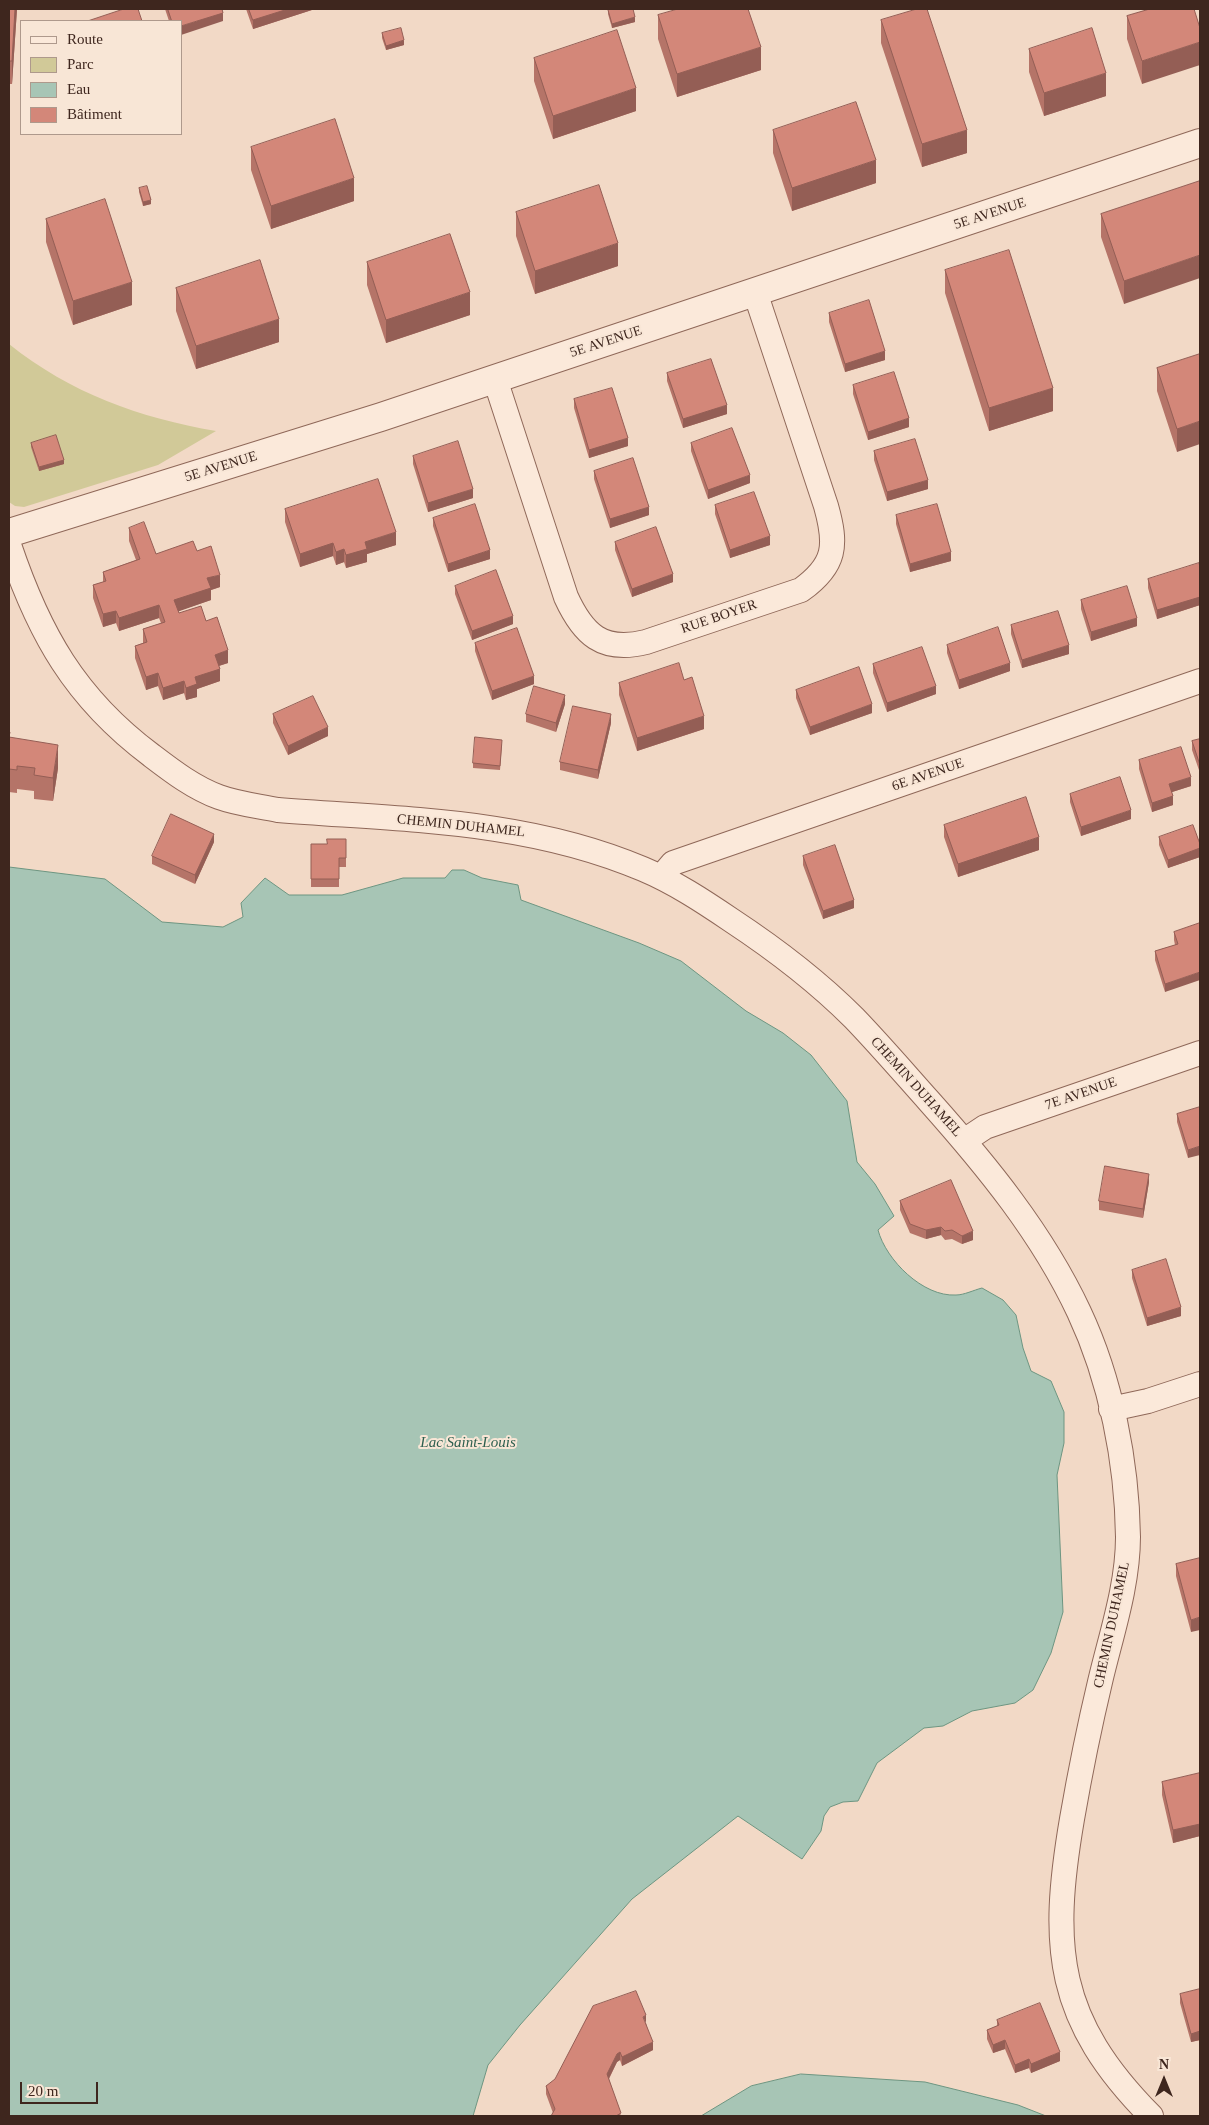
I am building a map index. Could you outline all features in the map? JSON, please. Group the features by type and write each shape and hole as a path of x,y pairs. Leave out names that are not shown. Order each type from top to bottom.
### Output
{"street":[{"name":"5E AVENUE","path":"9,533 350,427 1200,143"},
{"name":"RUE BOYER","path":"495,379 566,597 584,629 596,639 623,646 646,642 700,624 801,590 815,580 827,565 832,551 833,537 826,506 755,292"},
{"name":"CHEMIN DUHAMEL","path":"9,545 48,640 76,684 119,729 162,764 194,786 219,797 278,810 468,824 529,833 588,848 660,877 738,924 816,983 872,1038 964,1141 1024,1217 1063,1280 1089,1336 1111,1409 1126,1493 1128,1541 1126,1566 1077,1789 1063,1878 1061,1933 1066,1978 1082,2023 1099,2053 1119,2080 1152,2116"},
{"name":"6E AVENUE","path":"660,877 673,863 1200,681"},
{"name":"7E AVENUE","path":"964,1141 985,1127 1200,1053"},
{"path":"1111,1409 1148,1401 1200,1384"}],"green space":[{"path":"9,344 56,376 81,390 107,401 160,419 216,431 158,465 24,507 15,506 9,502"}],"water":[{"name":"Lac Saint-Louis","path":"9,867 105,879 162,922 223,927 243,917 241,903 265,878 289,895 342,895 403,878 445,878 452,870 464,870 482,878 518,885 521,900 639,943 681,961 746,1011 783,1033 811,1055 847,1101 857,1162 875,1184 894,1216 878,1230 889,1253 908,1274 931,1290 956,1295 982,1288 1003,1300 1016,1315 1023,1348 1031,1371 1051,1381 1064,1412 1064,1443 1057,1475 1063,1612 1051,1653 1033,1690 1015,1703 972,1711 943,1726 924,1728 877,1763 858,1801 843,1802 830,1807 824,1816 821,1831 802,1859 738,1816 632,1899 520,2025 488,2065 473,2116 9,2116"},
{"path":"801,2074 925,2082 1018,2105 1046,2116 701,2116 751,2086"}],"building":[{"path":"9,9 15,9 12,61 9,61"},
{"path":"124,9 138,9 142,20 91,20"},
{"path":"168,9 222,9 223,13 182,26 182,20 172,20"},
{"path":"249,9 288,9 253,20"},
{"path":"633,9 635,17 612,24 608,10"},
{"path":"678,9 748,9 761,47 677,74 658,15"},
{"path":"917,9 927,9 967,130 922,144 881,20"},
{"path":"1150,9 1194,9 1200,28 1200,42 1142,61 1127,16"},
{"path":"401,28 404,40 386,46 382,33"},
{"path":"1092,28 1106,73 1044,93 1029,49"},
{"path":"617,30 636,88 553,116 534,58"},
{"path":"856,102 876,160 792,188 773,130"},
{"path":"335,119 354,178 271,206 251,147"},
{"path":"1200,181 1200,255 1124,281 1101,214"},
{"path":"599,185 618,243 535,271 516,212"},
{"path":"147,186 151,200 143,202 139,188"},
{"path":"105,199 132,282 73,301 46,219"},
{"path":"450,234 470,292 386,320 367,262"},
{"path":"1009,250 1053,388 989,408 945,270"},
{"path":"260,260 279,319 196,346 176,288"},
{"path":"869,300 885,351 845,364 829,313"},
{"path":"1200,354 1200,421 1177,429 1157,368"},
{"path":"711,359 727,405 683,419 667,373"},
{"path":"894,372 909,418 868,432 853,385"},
{"path":"612,388 628,438 589,450 574,399"},
{"path":"732,428 750,475 708,490 691,443"},
{"path":"56,435 64,460 39,467 31,443"},
{"path":"915,439 928,480 887,492 874,451"},
{"path":"458,441 473,489 428,503 413,456"},
{"path":"633,458 649,507 610,519 594,471"},
{"path":"378,479 396,532 365,542 367,549 346,555 344,549 336,552 333,543 300,554 285,509"},
{"path":"754,492 770,536 730,550 715,505"},
{"path":"475,504 490,550 448,564 433,518"},
{"path":"937,504 951,552 910,564 896,515"},
{"path":"144,522 156,554 193,541 197,551 211,546 220,575 207,578 211,588 174,600 179,613 201,606 206,621 217,617 228,650 215,655 220,669 195,677 197,684 186,688 184,681 163,688 158,673 146,677 135,646 147,642 143,629 165,622 159,605 119,618 116,611 103,614 93,585 106,581 103,572 140,559 129,528"},
{"path":"656,527 673,574 632,589 615,542"},
{"path":"1199,563 1200,597 1157,610 1148,579"},
{"path":"496,570 513,616 472,631 455,586"},
{"path":"1127,586 1137,618 1091,632 1081,600"},
{"path":"1058,611 1069,645 1022,660 1011,625"},
{"path":"998,627 1010,663 959,680 947,645"},
{"path":"517,628 534,676 492,691 475,643"},
{"path":"922,647 936,686 887,703 873,664"},
{"path":"679,663 684,680 692,677 704,716 637,738 619,683"},
{"path":"859,667 872,704 810,727 796,690"},
{"path":"534,686 565,695 556,723 526,714"},
{"path":"313,696 328,727 288,746 273,714"},
{"path":"573,706 611,714 598,770 560,762"},
{"path":"9,737 58,745 53,778 34,775 35,768 17,766 17,770 9,769"},
{"path":"475,737 502,740 500,766 473,763"},
{"path":"1200,739 1200,765 1192,741"},
{"path":"1181,747 1191,777 1169,784 1173,796 1152,803 1139,760"},
{"path":"1120,777 1131,810 1081,827 1070,794"},
{"path":"1026,797 1039,837 958,864 944,825"},
{"path":"171,814 214,834 195,875 152,856"},
{"path":"1193,825 1200,848 1168,860 1159,837"},
{"path":"327,839 346,839 346,858 339,858 339,879 311,879 311,844 327,844"},
{"path":"835,845 854,900 823,911 803,856"},
{"path":"1200,923 1200,972 1165,984 1155,951 1178,944 1174,932"},
{"path":"1200,1107 1200,1146 1188,1150 1177,1114"},
{"path":"1105,1166 1149,1174 1143,1209 1099,1201"},
{"path":"951,1180 973,1231 962,1236 952,1230 945,1231 941,1227 926,1230 910,1224 900,1201"},
{"path":"1166,1259 1181,1307 1147,1318 1132,1270"},
{"path":"1200,1558 1200,1617 1191,1620 1176,1564"},
{"path":"1200,1773 1200,1824 1173,1830 1162,1782"},
{"path":"1200,1989 1200,2031 1191,2034 1180,1994"},
{"path":"636,1991 646,2015 643,2017 653,2042 622,2057 620,2052 617,2054 607,2074 621,2113 616,2116 551,2116 555,2109 546,2086 555,2079 593,2006"},
{"path":"1040,2003 1060,2052 1031,2064 1029,2059 1015,2065 1005,2040 993,2045 987,2030 999,2025 997,2020"}]}
